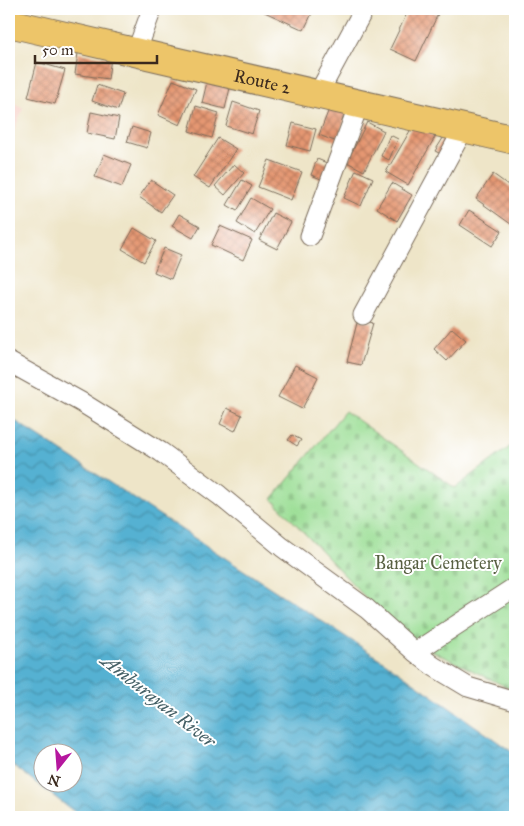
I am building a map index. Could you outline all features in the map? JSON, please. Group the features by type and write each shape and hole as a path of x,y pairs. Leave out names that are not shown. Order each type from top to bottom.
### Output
{"highway":[{"name":"Route 2","path":"9,23 515,140"}],"street":[{"path":"136,52 152,9"},
{"path":"318,94 364,9"},
{"path":"310,236 359,104"},
{"path":"363,315 464,128"},
{"path":"9,362 82,402 161,452 220,495 282,547 367,609 415,652 440,670 468,687 515,701"},
{"path":"415,652 515,586"}],"shaded area":[{"path":"9,100 23,108 9,143"}],"green space":[{"name":"Bangar Cemetery","path":"345,411 455,488 515,443 515,691 403,637 272,499"}],"water":[{"name":"Amburayan River","path":"9,417 389,665 515,754 515,817 81,817 51,794 82,794 82,744 32,744 32,780 9,762"}],"building":[{"path":"258,9 314,9 304,30"},
{"path":"409,9 428,9 438,14 416,61 390,49"},
{"path":"78,53 111,58 108,79 75,74"},
{"path":"37,62 65,70 55,104 28,97"},
{"path":"173,80 196,89 180,125 158,115"},
{"path":"207,82 230,88 225,109 202,103"},
{"path":"97,85 123,94 118,110 92,101"},
{"path":"233,102 259,111 252,134 226,126"},
{"path":"331,104 348,111 337,142 319,135"},
{"path":"196,106 219,113 212,138 189,131"},
{"path":"91,112 119,118 115,139 87,133"},
{"path":"367,122 384,131 364,171 347,162"},
{"path":"293,123 316,129 310,151 287,145"},
{"path":"414,124 435,137 408,185 386,172"},
{"path":"132,127 151,133 147,148 127,142"},
{"path":"390,135 398,139 389,160 381,156"},
{"path":"445,135 456,142 447,157 435,151"},
{"path":"218,138 236,149 210,188 193,177"},
{"path":"104,154 131,165 122,187 95,177"},
{"path":"317,159 332,165 326,181 311,175"},
{"path":"269,160 302,172 291,200 258,187"},
{"path":"234,164 244,173 225,195 215,186"},
{"path":"356,170 373,178 361,206 344,198"},
{"path":"493,174 515,190 515,227 476,199"},
{"path":"151,180 173,195 161,212 139,197"},
{"path":"242,180 252,186 237,211 227,205"},
{"path":"392,183 412,195 397,221 377,208"},
{"path":"251,198 270,209 255,234 237,223"},
{"path":"469,210 502,231 492,246 460,225"},
{"path":"273,213 291,222 277,249 259,240"},
{"path":"179,214 200,226 193,238 172,226"},
{"path":"220,226 252,240 243,260 211,245"},
{"path":"134,228 156,241 144,262 122,249"},
{"path":"164,248 181,255 171,279 154,272"},
{"path":"358,319 373,323 361,365 347,362"},
{"path":"452,328 466,340 447,361 434,349"},
{"path":"295,365 318,377 302,409 278,397"},
{"path":"227,408 242,415 235,431 220,424"},
{"path":"292,435 301,440 297,446 288,440"}]}
